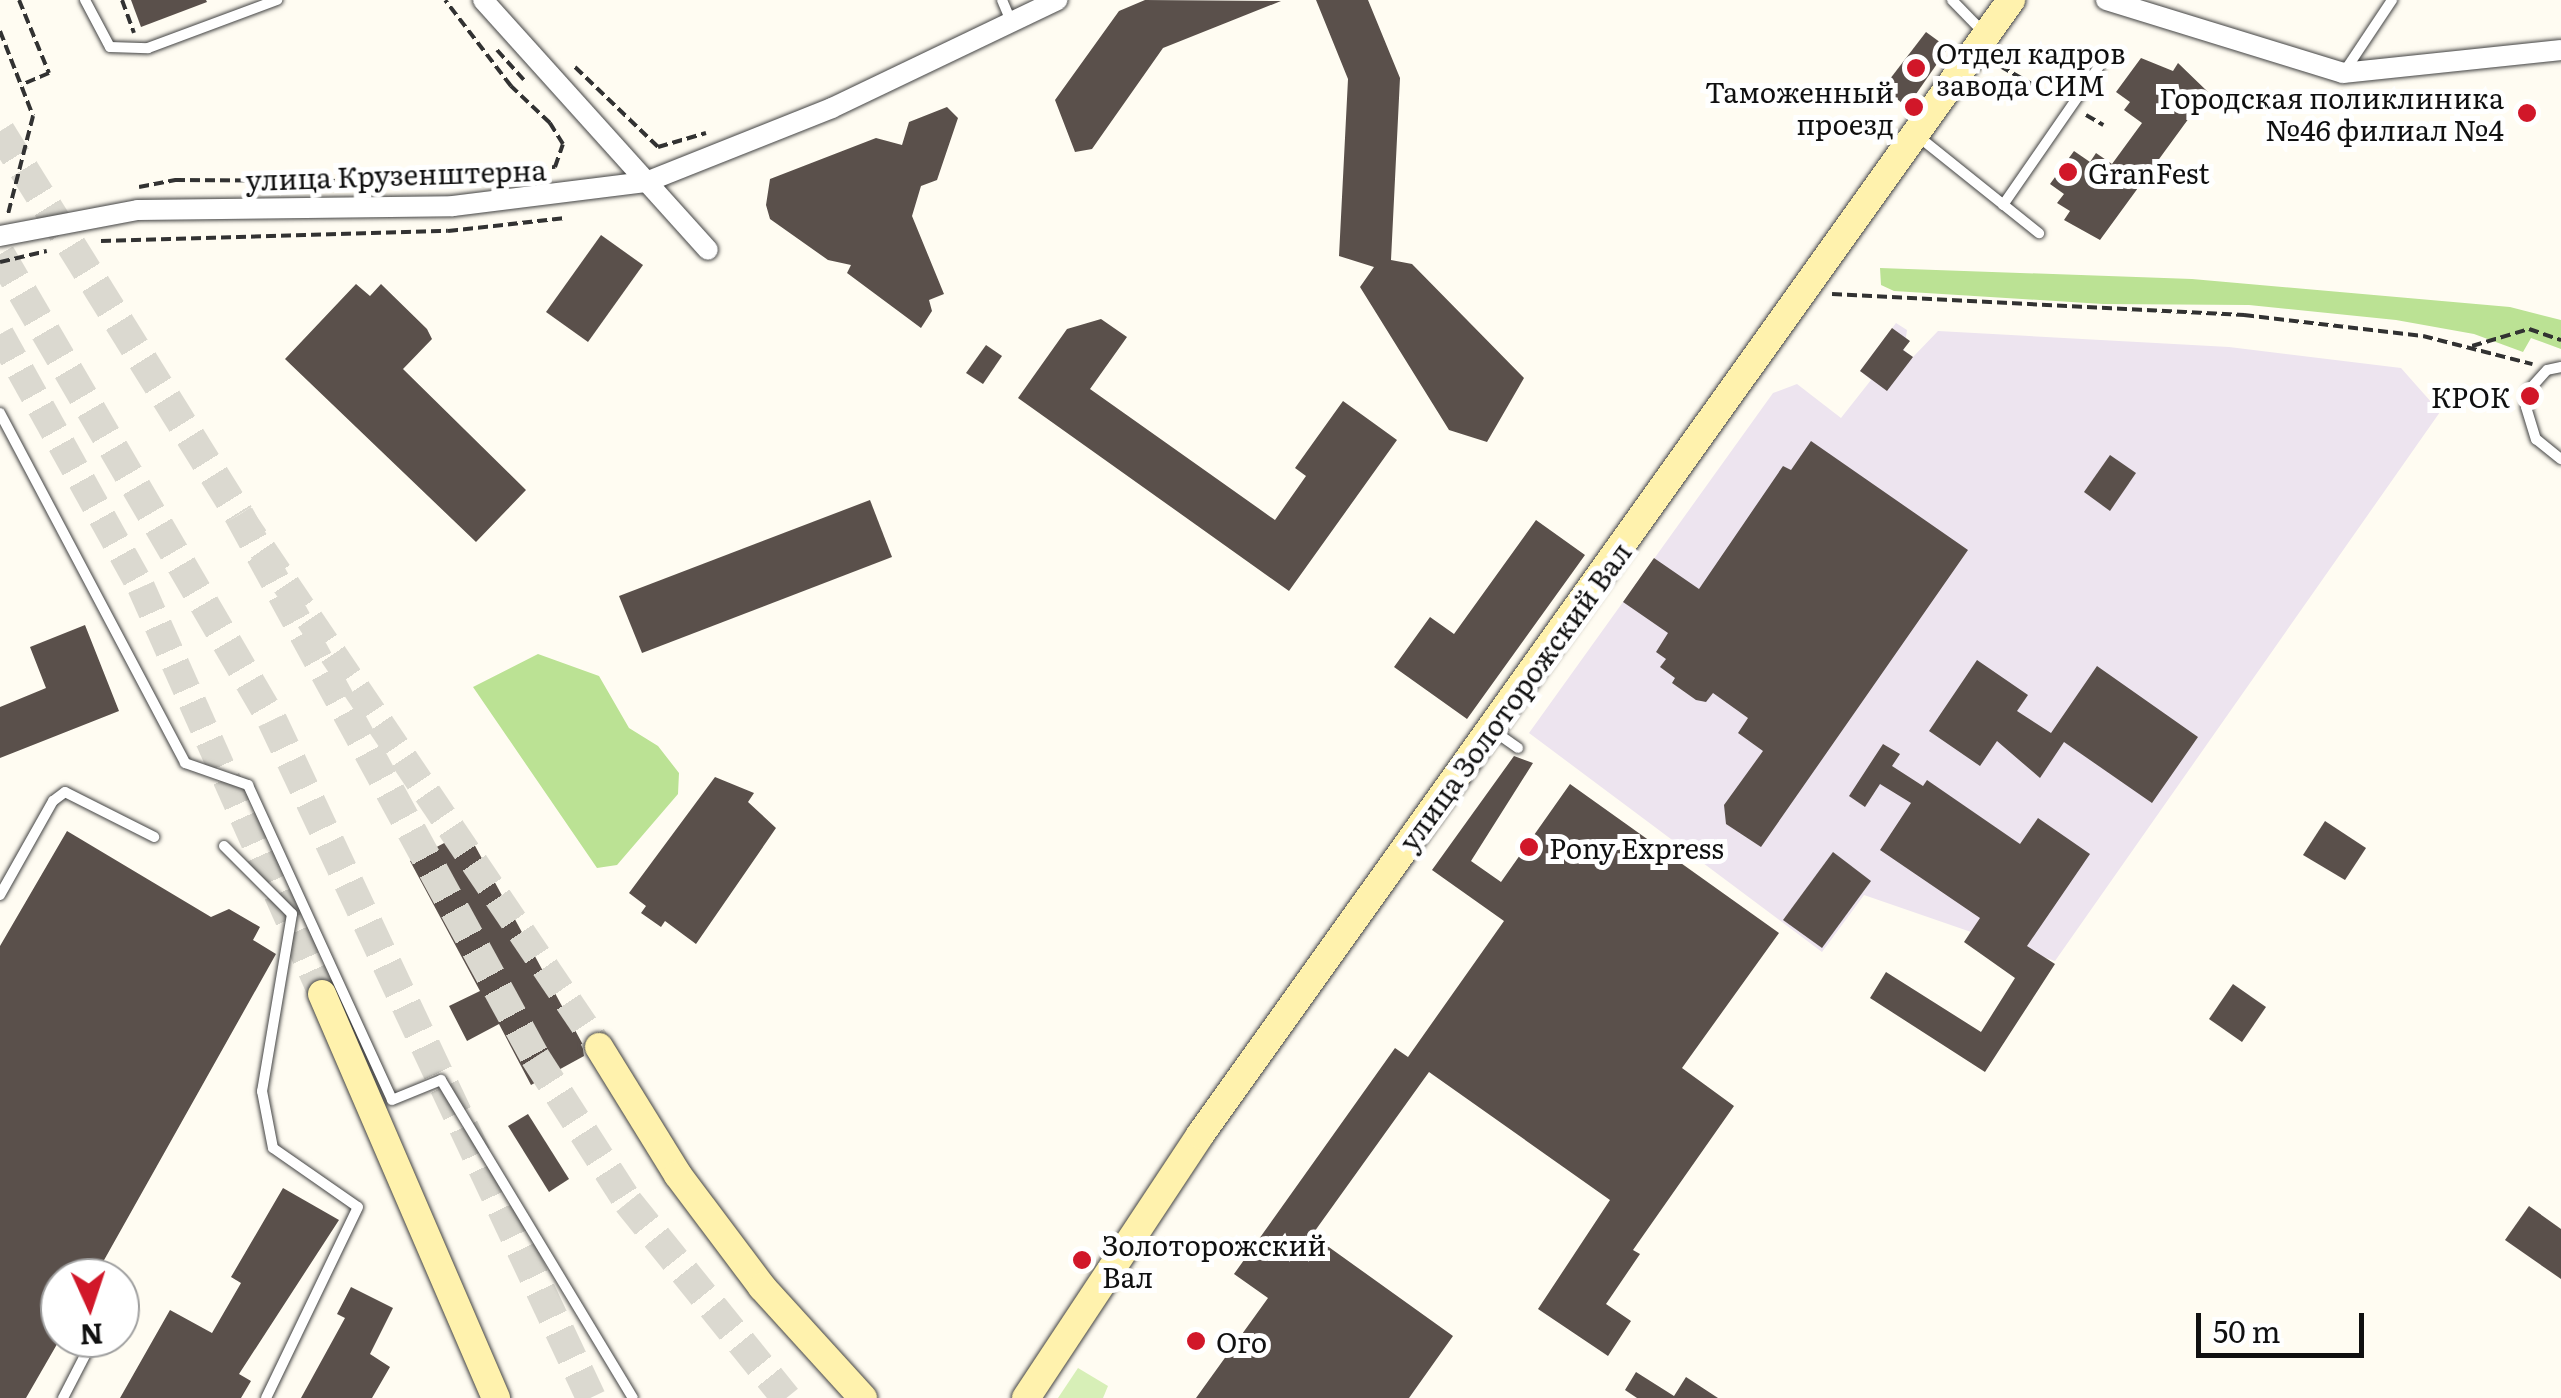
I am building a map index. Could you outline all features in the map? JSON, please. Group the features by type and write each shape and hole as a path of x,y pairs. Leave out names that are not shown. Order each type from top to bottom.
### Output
{"street":[{"path":"483,0 708,250"},
{"name":"улица Крузенштерна","path":"0,236 138,210 453,206 646,182 832,108 1057,0"},
{"name":"улица Золоторожский Вал","path":"1025,1394 1200,1135 2011,0"},
{"path":"2106,0 2343,73 2561,50"},
{"path":"322,994 496,1398"},
{"path":"599,1047 678,1176 750,1271 863,1398"}],"lane":[{"path":"85,0 110,47 148,48 277,0"},
{"path":"1002,0 1011,21"},
{"path":"1952,0 1986,35"},
{"path":"2343,73 2392,0"},
{"path":"2003,205 2100,65"},
{"path":"1916,135 2039,233"},
{"path":"2561,368 2547,370 2530,390 2526,407 2536,439 2561,459"},
{"path":"0,413 186,764 248,785 392,1100 441,1080 633,1398"},
{"path":"1491,729 1518,748"},
{"path":"0,895 53,801 65,792 154,836"},
{"path":"224,846 292,914 262,1091 273,1148 358,1207 266,1398"},
{"path":"63,1398 84,1358"}],"path":[{"path":"19,0 49,73 21,85"},
{"path":"122,0 136,37 151,30"},
{"path":"126,189 175,180 403,181 555,167 563,144 553,128 511,86 446,0"},
{"path":"0,32 32,116 8,214"},
{"path":"2000,66 2103,126"},
{"path":"596,87 658,147 718,130"},
{"path":"0,216 26,210"},
{"path":"83,242 164,234 448,231 565,218"},
{"path":"0,262 50,250"},
{"path":"1804,286 1842,296 2244,315 2472,346 2519,359"},
{"path":"2472,346 2529,329 2561,340"}],"shaded area":[{"path":"1896,323 1907,330 1904,350 1913,357 1938,331 2229,347 2401,368 2440,412 2055,961 1864,895 1822,952 1529,733 1773,393 1797,384 1841,418 1871,380 1860,371"}],"green space":[{"path":"1880,268 2192,279 2510,307 2561,320 2561,349 2531,338 2523,352 2474,334 2396,320 2249,305 2103,304 1894,291 1881,285"},
{"path":"538,654 599,676 629,728 658,746 679,773 678,794 617,865 597,868 473,687"},
{"path":"1078,1368 1108,1386 1103,1398 1058,1398"}],"building":[{"path":"131,0 206,0 207,2 141,27"},
{"path":"1145,0 1281,1 1163,48 1092,149 1075,152 1055,100 1119,11"},
{"path":"1316,0 1368,0 1400,78 1391,260 1412,264 1524,378 1487,442 1449,430 1360,287 1374,267 1339,256 1348,79"},
{"name":"Отдел кадров завода СИМ","path":"1926,32 1948,48 1907,107 1883,88"},
{"path":"2141,58 2173,71 2178,63 2208,92 2100,240 2064,220 2070,211 2057,203 2064,194 2050,184 2074,151 2090,162 2096,153 2112,164 2142,123 2124,110 2130,102 2116,92"},
{"path":"947,107 958,118 937,180 921,186 912,216 944,294 929,300 932,311 921,328 847,273 851,265 828,260 770,219 766,205 770,179 876,138 902,145 909,122"},
{"path":"601,235 643,265 588,342 546,312"},
{"path":"356,284 370,296 381,284 427,329 432,339 403,369 526,490 476,542 285,359"},
{"path":"1101,319 1127,337 1090,389 1275,520 1306,476 1295,468 1343,401 1397,440 1289,591 1018,398 1067,329"},
{"path":"1892,328 1910,341 1903,350 1913,357 1887,391 1860,371"},
{"path":"986,345 1002,356 983,384 966,373"},
{"path":"1811,441 1968,550 1761,847 1726,824 1724,805 1763,751 1738,733 1748,718 1713,693 1706,702 1696,700 1672,683 1675,678 1660,667 1666,659 1656,652 1668,633 1623,602 1654,558 1699,589 1783,466 1791,470"},
{"path":"2110,455 2136,473 2110,511 2084,492"},
{"path":"870,500 892,557 642,653 619,596"},
{"path":"1536,520 1585,555 1467,719 1394,667 1430,617 1454,634"},
{"path":"85,625 119,711 0,758 0,707 46,688 30,647"},
{"path":"1977,660 2028,695 2017,711 2051,733 2097,666 2198,737 2152,803 2064,742 2040,778 1997,741 1980,766 1929,731"},
{"path":"1883,744 1900,754 1892,766 1923,786 1927,780 2020,844 2038,818 2090,854 2027,946 2055,964 1985,1072 1870,998 1886,972 1981,1032 2015,978 1964,942 1980,918 1880,850 1911,803 1880,784 1865,807 1849,796"},
{"path":"1514,756 1533,763 1471,861 1501,882 1570,784 1779,933 1682,1068 1734,1106 1633,1250 1640,1254 1606,1304 1631,1321 1608,1356 1538,1309 1610,1200 1429,1072 1312,1235 1453,1336 1409,1398 1196,1398 1268,1298 1234,1274 1395,1048 1408,1057 1504,921 1432,870"},
{"path":"715,777 754,793 748,802 776,828 696,944 665,921 661,927 641,913 646,906 629,893"},
{"path":"2325,821 2366,848 2345,880 2303,855"},
{"path":"67,831 211,917 229,909 260,927 253,940 276,954 105,1258 40,1258 40,1358 49,1358 26,1398 0,1398 0,946"},
{"path":"467,831 582,1043 584,1056 531,1085 499,1024 467,1041 449,1006 480,991 410,861"},
{"path":"1833,852 1871,881 1822,948 1783,920"},
{"path":"2233,984 2266,1007 2242,1042 2209,1019"},
{"path":"528,1114 569,1179 549,1192 508,1126"},
{"path":"283,1188 339,1220 239,1374 251,1381 241,1398 120,1398 170,1310 212,1333 241,1283 231,1277"},
{"path":"2529,1206 2561,1229 2561,1279 2505,1240"},
{"path":"351,1287 393,1308 370,1354 390,1367 372,1398 301,1398 345,1318 337,1314"},
{"path":"1636,1372 1674,1396 1686,1377 1718,1398 1637,1398 1625,1390"}],"tunnel":[{"path":"0,131 239,515 535,1057 628,1202 786,1398"},
{"path":"0,254 272,720 591,1398"},
{"path":"0,334 141,587 322,994"},
{"path":"239,515 599,1047"}],"place":[{"name":"Отдел кадров завода СИМ","path":"1916,68"},
{"name":"Таможенный проезд","path":"1914,107"},
{"name":"Городская поликлиника №46 филиал №4","path":"2527,113"},
{"name":"GranFest","path":"2068,172"},
{"name":"КРОК","path":"2530,396"},
{"name":"Pony Express","path":"1529,847"},
{"name":"Золоторожский Вал","path":"1082,1260"},
{"name":"Ого","path":"1196,1341"}]}
